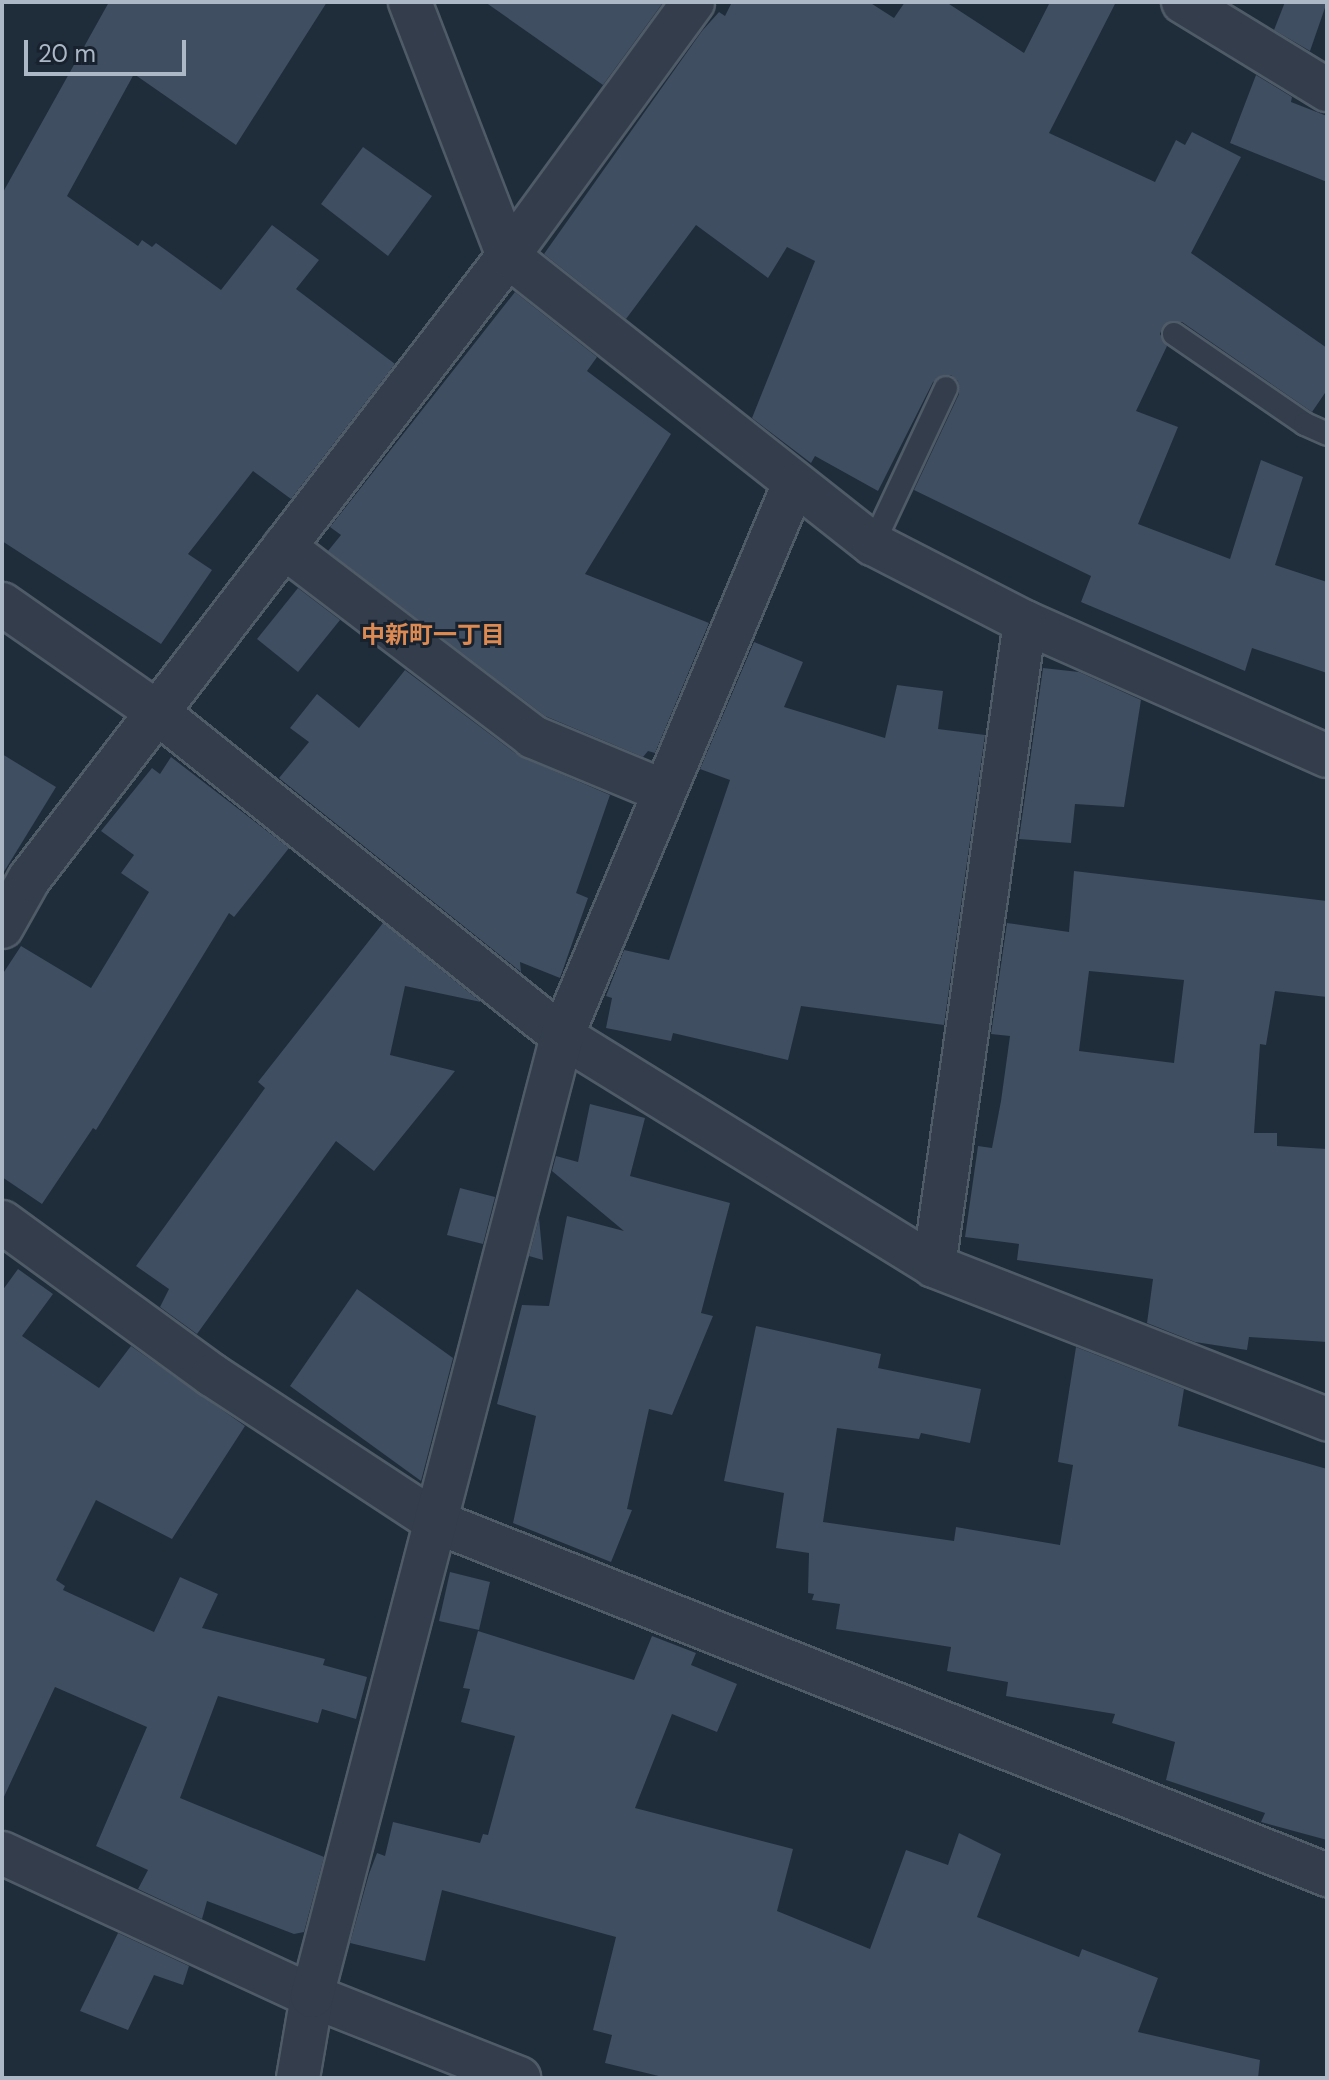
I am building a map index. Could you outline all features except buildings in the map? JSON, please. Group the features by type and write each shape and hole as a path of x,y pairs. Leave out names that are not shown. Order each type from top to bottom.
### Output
{"street":[{"path":"410,2 508,256 793,486 873,544 1025,622 1327,756"},
{"path":"2,927 29,879 508,256 693,2"},
{"path":"1183,2 1327,90"},
{"path":"298,2078 312,1996 562,1036 661,790 793,486"},
{"path":"284,547 533,737 661,790"},
{"path":"2,604 157,712 562,1036 934,1266 1327,1419"},
{"path":"934,1266 1025,622"},
{"path":"2,1222 212,1375 434,1521 1327,1875"},
{"path":"2,1853 312,1996 519,2078"}],"lane":[{"path":"1174,334 1305,424 1327,434"},
{"path":"873,544 946,388"}],"district":[{"name":"中新町一丁目","path":"433,635"}]}
